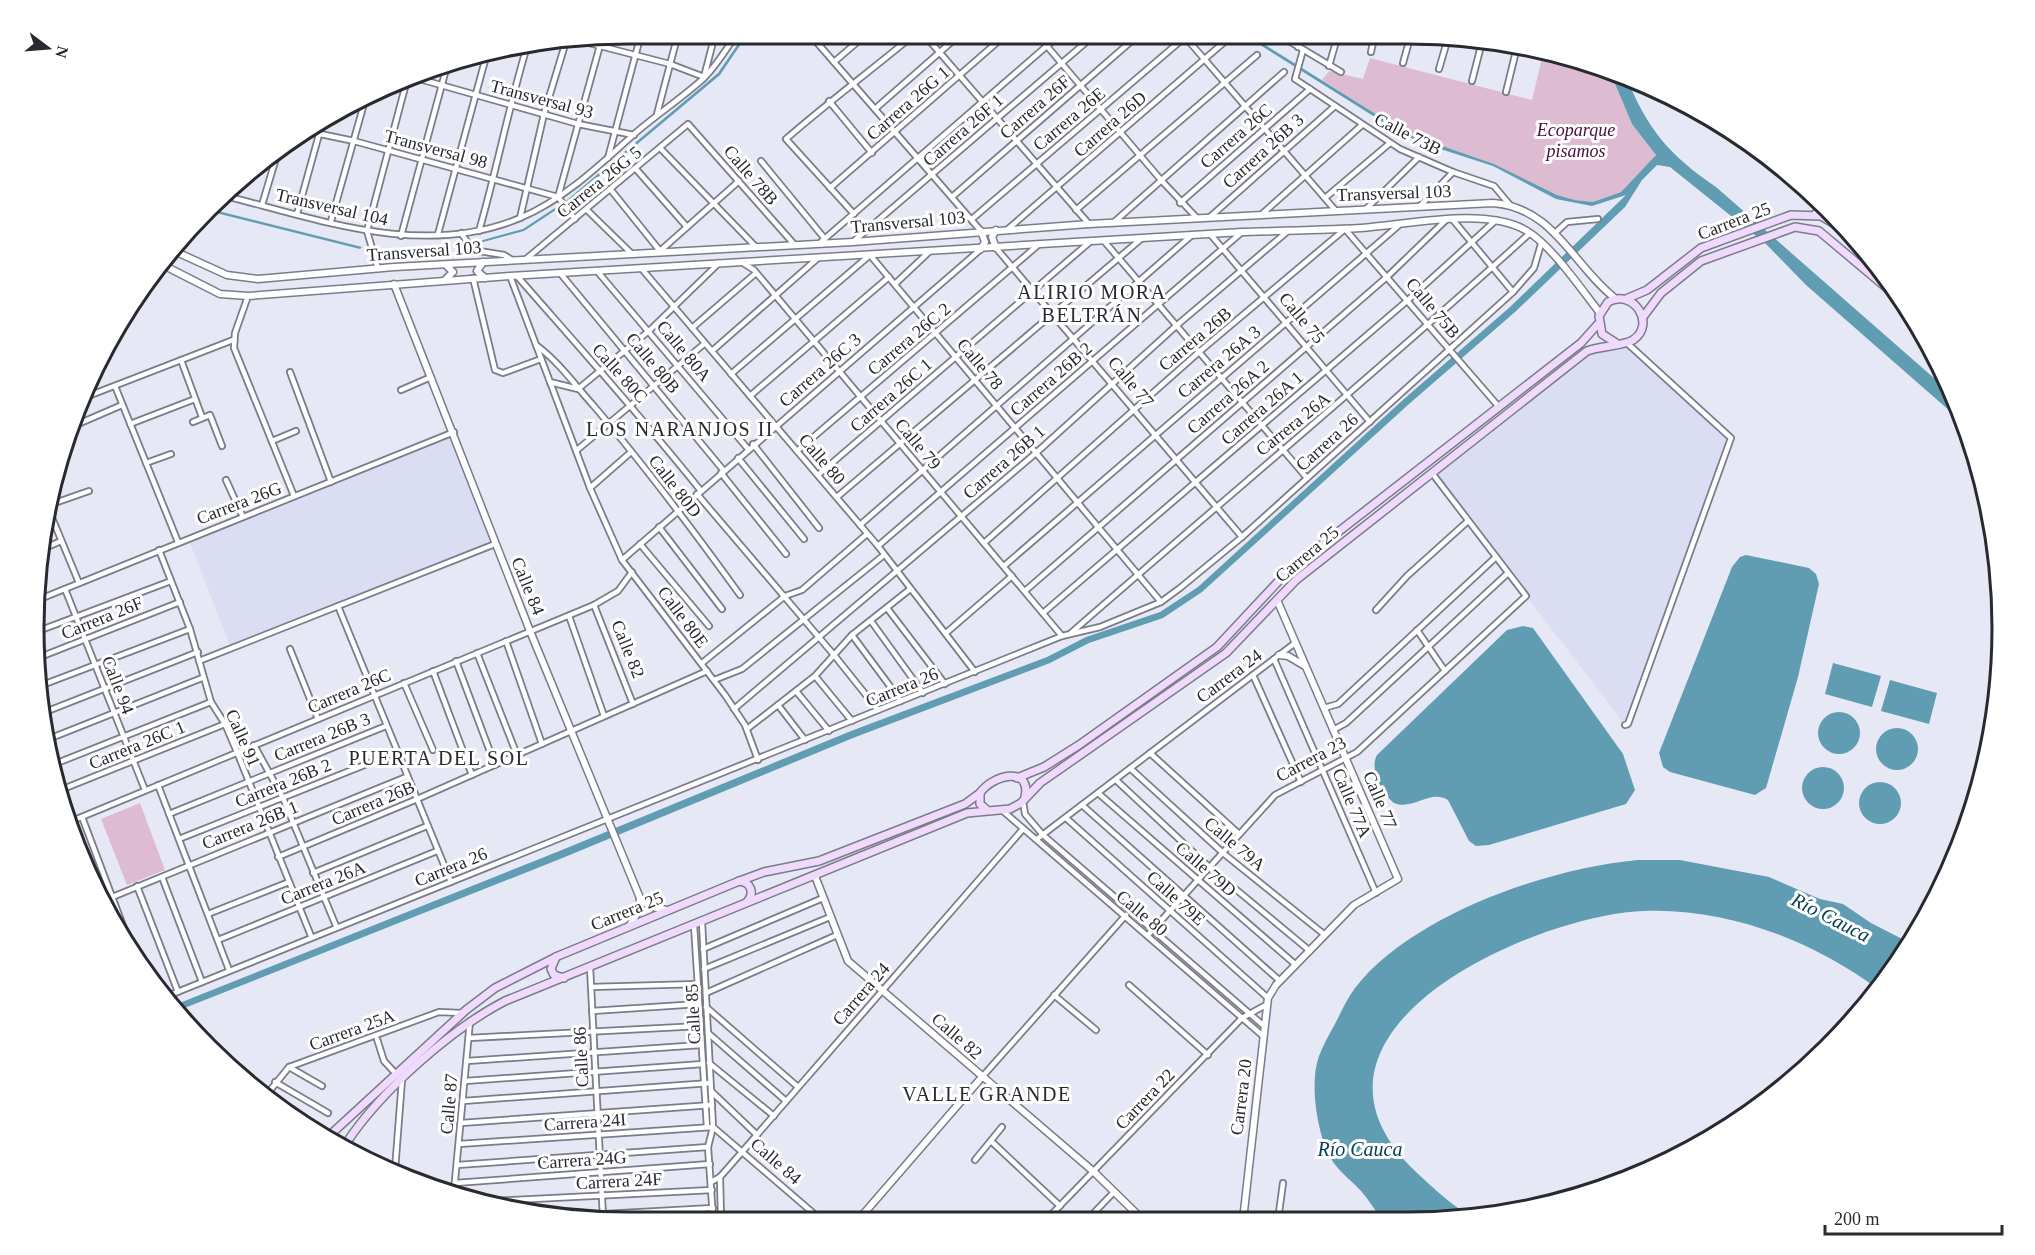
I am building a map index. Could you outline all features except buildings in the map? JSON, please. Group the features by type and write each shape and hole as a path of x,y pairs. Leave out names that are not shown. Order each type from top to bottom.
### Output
{"main road":[{"name":"Carrera 25","path":"1616,299 1626,299 1647,290 1686,258 1717,241 1791,215 1805,214 1824,219"},
{"name":"Carrera 25","path":"1024,800 1040,783 1226,653 1296,580 1587,351 1616,343 1627,343 1639,333 1643,317 1657,297 1701,261 1795,227 1819,231 1876,279"},
{"path":"1616,299 1606,304 1600,313 1599,324 1602,334 1616,343"},
{"path":"1626,299 1637,306 1643,317"},
{"name":"Carrera 25","path":"1017,778 1044,767 1079,745 1217,647 1288,571 1581,343 1599,324"},
{"path":"1007,776 1017,778 1026,787 1024,800 1003,812 988,811 980,804 980,793 994,780 1007,776"},
{"name":"Carrera 25","path":"349,1141 371,1109 463,1013 518,975 630,925 737,882 764,872 819,861 965,804 980,793"},
{"name":"Carrera 25","path":"334,1132 470,1019 506,1001 967,813 988,811"},
{"path":"737,882 746,882 751,889 751,897 745,904"},
{"path":"558,956 551,962 552,972 557,977 567,977"}],"street":[{"path":"608,158 613,131 638,44"},
{"path":"657,114 675,44"},
{"path":"704,77 712,44"},
{"path":"445,72 401,236 479,231 520,218 560,198 657,114 704,77 730,44"},
{"path":"820,44 972,219 981,231 985,242 981,249"},
{"path":"834,62 855,44"},
{"path":"854,214 786,139 829,101 854,85 903,44"},
{"path":"932,44 1089,224"},
{"path":"875,109 950,44"},
{"name":"Carrera 26G 1","path":"830,188 896,133 995,44"},
{"path":"761,161 823,240 1049,44"},
{"name":"Carrera 26F 1","path":"853,242 1084,44"},
{"name":"Carrera 26F","path":"952,197 1128,44"},
{"name":"Carrera 26E","path":"972,219 1178,44"},
{"path":"1190,44 1336,211"},
{"name":"Carrera 26D","path":"1008,229 1222,44"},
{"path":"1293,44 1341,72"},
{"path":"1300,44 1300,49"},
{"path":"1329,66 1335,44"},
{"path":"1371,52 1373,44"},
{"path":"1402,63 1408,44"},
{"path":"593,45 670,64 704,77"},
{"path":"1439,69 1446,45"},
{"path":"1047,46 1139,156 1180,203 1197,218"},
{"path":"520,218 544,114 565,47"},
{"path":"575,219 560,198 600,47"},
{"path":"1472,81 1481,48"},
{"name":"Calle 73B","path":"1300,49 1295,79 1390,143 1453,172 1494,186 1510,205"},
{"path":"479,231 525,53"},
{"path":"1506,92 1515,54"},
{"path":"1076,210 1257,55"},
{"path":"438,234 485,61"},
{"path":"1113,223 1284,72"},
{"name":"Transversal 93","path":"424,80 578,124 634,135"},
{"path":"378,268 367,231 406,87"},
{"name":"Carrera 26C","path":"1180,203 1310,89"},
{"path":"829,101 872,153"},
{"name":"Carrera 26B 3","path":"1210,217 1335,106"},
{"path":"331,221 363,107"},
{"name":"Carrera 26G 5","path":"526,259 661,149 688,124"},
{"name":"Calle 78B","path":"688,124 794,243"},
{"path":"1262,214 1362,125"},
{"path":"297,214 319,134"},
{"name":"Transversal 98","path":"319,134 388,150 560,198"},
{"path":"1325,198 1390,143"},
{"path":"661,149 755,246"},
{"path":"1366,209 1419,157"},
{"path":"262,205 275,162"},
{"path":"636,169 687,227"},
{"path":"1418,208 1453,172"},
{"path":"611,190 660,251 739,181"},
{"name":"Transversal 104","path":"233,197 367,231 401,236"},
{"name":"Transversal 103","path":"179,254 203,266 238,278 258,279 378,268 823,240 853,242 1089,224 1366,209 1510,205 1535,216 1556,233 1588,273 1616,299"},
{"path":"1432,207 1438,214 1433,222"},
{"path":"587,210 631,253"},
{"path":"1805,214 1816,211"},
{"path":"1556,233 1568,222 1598,219"},
{"name":"Transversal 103","path":"168,267 220,294 248,296 473,278 1242,232 1398,226 1446,220 1496,220 1530,233 1600,313"},
{"name":"Carrera 26A 2","path":"1024,591 1388,276 1446,220"},
{"path":"1453,220 1513,292"},
{"name":"Carrera 26A 1","path":"1043,613 1408,300 1496,220"},
{"name":"Carrera 26A 3","path":"1004,566 1220,377 1287,324 1398,226"},
{"name":"Calle 75B","path":"1345,229 1499,407"},
{"name":"Carrera 26B","path":"984,543 1199,352 1345,229"},
{"path":"996,230 992,240 996,248"},
{"name":"Carrera 26B 1","path":"734,709 1036,453 1176,326 1288,231"},
{"name":"Carrera 26B 2","path":"878,546 1242,232"},
{"path":"461,233 473,250 504,255 512,260"},
{"name":"Carrera 26A","path":"1071,633 1282,449 1348,396 1530,233"},
{"path":"860,525 1192,235"},
{"name":"Calle 75","path":"1211,235 1370,422"},
{"path":"837,496 1141,239"},
{"name":"Carrera 26C 1","path":"818,475 1091,241"},
{"path":"1104,241 1306,478"},
{"name":"Carrera 26","path":"173,994 311,936 758,760 1062,636 1087,632 1161,602 1242,537 1513,292 1533,268 1541,244"},
{"name":"Carrera 26C 2","path":"797,451 1037,246"},
{"name":"Calle 77","path":"996,248 1242,537"},
{"name":"Carrera 26C 3","path":"622,560 748,448 981,249"},
{"path":"895,284 931,251"},
{"path":"731,374 870,255"},
{"name":"Calle 78","path":"870,255 1099,525 1161,602"},
{"path":"712,351 818,258"},
{"path":"484,262 477,271 484,278"},
{"path":"692,328 755,272 758,262"},
{"path":"550,382 578,389 675,308 720,263"},
{"name":"Calle 79","path":"743,263 755,272 1062,636"},
{"path":"444,264 453,272 451,277 445,281"},
{"name":"Calle 80","path":"641,268 837,496 975,672"},
{"name":"Calle 80A","path":"597,271 650,330 748,448"},
{"name":"Calle 80B","path":"560,273 655,386 786,554"},
{"name":"Calle 80E","path":"514,276 536,345 590,488 622,560 702,663 734,709 747,729 758,760"},
{"name":"Calle 80C","path":"514,276 631,404 699,493 878,710"},
{"path":"750,396 889,277"},
{"path":"473,278 495,370 503,374 542,359"},
{"name":"Calle 84","path":"394,284 454,432 495,544 640,898"},
{"path":"248,296 233,340 294,496"},
{"path":"92,394 233,340"},
{"path":"1625,725 1731,438 1627,343"},
{"path":"577,450 704,344"},
{"name":"Calle 80D","path":"536,345 549,354 609,424 678,511 740,595"},
{"path":"181,360 202,417"},
{"path":"290,372 331,482"},
{"path":"401,390 431,377"},
{"path":"115,386 178,542"},
{"path":"130,424 195,399"},
{"path":"81,423 123,405"},
{"path":"193,422 210,415 222,446"},
{"path":"272,441 296,431"},
{"name":"Carrera 26G","path":"45,597 454,432"},
{"path":"753,444 819,528"},
{"path":"590,488 631,452"},
{"path":"146,463 171,454"},
{"path":"738,458 804,539"},
{"path":"1334,730 1346,723 1508,573 1432,473"},
{"path":"225,480 243,517"},
{"path":"57,503 89,491"},
{"path":"54,521 79,583"},
{"path":"1376,610 1407,576 1468,521"},
{"path":"659,528 722,609"},
{"path":"702,663 785,596 802,590 867,534"},
{"path":"49,546 61,541"},
{"path":"200,661 495,544"},
{"path":"640,544 709,626"},
{"name":"Calle 91","path":"159,550 198,652 202,678 211,702 225,724 237,752 311,936"},
{"path":"714,680 742,669 884,555"},
{"path":"1324,708 1338,704 1496,556"},
{"name":"Carrera 26C","path":"76,820 594,605 618,591 632,572"},
{"name":"Carrera 23","path":"1148,935 1275,795 1346,760 1526,596 1508,573"},
{"path":"946,633 1012,576"},
{"path":"44,629 171,581"},
{"name":"Calle 94","path":"65,589 113,714 146,790"},
{"path":"747,729 815,676 852,635 909,590"},
{"name":"Calle 77","path":"1277,600 1398,879 1376,893"},
{"name":"Carrera 26F","path":"45,655 180,602"},
{"name":"Calle 82","path":"594,605 633,704"},
{"path":"338,606 415,800 451,882"},
{"path":"887,608 945,684"},
{"path":"569,616 604,716"},
{"path":"872,621 923,693"},
{"path":"46,683 190,629"},
{"path":"1417,630 1445,671"},
{"path":"852,635 901,701"},
{"path":"506,641 542,744"},
{"name":"Carrera 24","path":"1036,839 1295,643"},
{"path":"290,649 318,719"},
{"path":"49,710 198,652"},
{"path":"477,653 517,755"},
{"path":"1277,657 1288,656 1305,666"},
{"name":"Calle 77A","path":"1277,657 1376,893"},
{"path":"456,661 495,765"},
{"path":"433,671 472,775"},
{"name":"Carrera 26B","path":"278,857 415,800 707,671"},
{"path":"1253,675 1301,782"},
{"path":"815,676 852,722"},
{"path":"54,737 202,678"},
{"path":"404,683 433,750"},
{"path":"796,691 829,731"},
{"path":"59,762 211,702"},
{"path":"778,705 805,740"},
{"name":"Carrera 26C 1","path":"66,787 225,724"},
{"name":"Carrera 26B 3","path":"169,814 386,726"},
{"path":"254,745 271,772 283,798 336,926"},
{"name":"Carrera 26B 2","path":"179,839 397,752"},
{"path":"1150,753 1239,834"},
{"name":"Calle 79A","path":"1131,769 1223,853 1325,936"},
{"name":"Carrera 26B 1","path":"112,897 406,777"},
{"path":"1116,780 1209,867 1310,951"},
{"path":"158,785 229,970"},
{"name":"Calle 79D","path":"1098,793 1296,965"},
{"name":"Calle 80","path":"1024,800 1025,814 1043,835 1264,1026"},
{"name":"Calle 79D","path":"1082,805 1280,981"},
{"name":"Calle 80","path":"1003,812 1263,1036"},
{"path":"82,817 117,911"},
{"name":"Calle 79E","path":"1066,818 1268,998"},
{"path":"313,873 427,826"},
{"name":"Carrera 24","path":"711,1182 720,1177 774,1116 1023,829"},
{"name":"Carrera 26A","path":"218,940 437,851"},
{"name":"Calle 82","path":"815,876 848,962 1094,1172 1135,1212"},
{"path":"162,877 202,982"},
{"path":"208,914 289,882"},
{"path":"137,886 178,992"},
{"path":"1280,981 1354,905 1376,893"},
{"path":"640,898 649,906 667,910"},
{"path":"630,925 639,910 640,898"},
{"path":"703,949 823,898"},
{"path":"865,1212 1130,910"},
{"path":"704,969 830,917"},
{"path":"698,924 700,1026 703,1064 708,1084 710,1127 708,1147 713,1212"},
{"name":"Calle 85","path":"698,924 703,949 706,993 708,1084 711,1091 709,1105"},
{"path":"706,993 837,934"},
{"name":"Calle 86","path":"590,968 603,1211"},
{"name":"Carrera 20","path":"1244,1212 1266,1005 1280,981"},
{"path":"591,987 698,984"},
{"path":"1129,985 1208,1055"},
{"path":"1054,995 1096,1030"},
{"path":"592,1011 699,1004"},
{"name":"Carrera 22","path":"1054,1212 1248,1012 1266,1005"},
{"path":"706,1007 798,1087"},
{"name":"Carrera 25A","path":"270,1089 289,1067 439,1012 463,1013"},
{"name":"Calle 87","path":"455,1183 470,1019"},
{"path":"469,1038 700,1026"},
{"path":"708,1033 786,1101"},
{"path":"376,1039 384,1061 400,1077 394,1163"},
{"path":"466,1060 701,1045"},
{"path":"709,1063 774,1116"},
{"path":"465,1081 703,1064"},
{"path":"289,1067 322,1086"},
{"path":"275,1082 328,1113"},
{"path":"463,1101 708,1084"},
{"path":"711,1091 757,1135"},
{"path":"461,1123 709,1105"},
{"name":"Calle 84","path":"710,1127 812,1212"},
{"name":"Carrera 24I","path":"459,1144 710,1127"},
{"path":"975,1160 1002,1127"},
{"path":"991,1141 1060,1206"},
{"path":"457,1165 708,1147"},
{"name":"Carrera 24G","path":"455,1183 710,1164"},
{"path":"720,1177 721,1212"},
{"path":"1279,1212 1283,1183"},
{"name":"Carrera 24F","path":"513,1200 712,1190"},
{"path":"1095,1212 1114,1192"},
{"path":"650,1212 713,1208"}],"shaded area":[{"path":"1624,343 1731,438 1628,724 1625,725 1432,473 1587,351"},
{"path":"454,432 495,544 231,648 188,538"}],"green space":[{"name":"Ecoparque pisamos","path":"1370,58 1532,100 1542,59 1614,81 1632,124 1656,155 1621,192 1593,202 1575,200 1557,195 1494,164 1408,134 1322,80 1329,71 1363,79"},
{"path":"140,803 165,870 127,885 101,819"}],"water":[{"path":"738,44 741,44 720,75 568,202 524,231 472,245 472,243 523,229 567,200 718,73"},
{"path":"1259,44 1264,44 1408,134 1494,164 1557,195 1575,200 1593,202 1621,192 1656,155 1632,124 1614,81 1631,88 1651,126 1672,152 1716,187 1936,380 1950,411 1806,285 1766,244 1670,167 1657,165 1642,180 1625,207 1515,312 1409,404 1202,592 1163,618 1089,643 1050,663 853,738 560,859 184,1008 180,1003 851,731 1047,657 1086,637 1160,612 1198,587 1404,399 1510,307 1626,195 1592,206 1556,199 1493,166 1402,134"},
{"path":"219,211 362,247 360,249 217,213"},
{"path":"1746,555 1809,568 1816,574 1819,584 1798,677 1766,788 1755,795 1670,772 1663,767 1659,753 1732,567 1740,557"},
{"path":"1523,626 1533,628 1623,754 1635,790 1626,804 1489,845 1476,846 1469,841 1448,800 1435,797 1408,804 1394,803 1378,780 1375,761 1377,755 1507,630"},
{"path":"1833,663 1881,676 1872,707 1825,694"},
{"path":"1890,680 1937,693 1929,724 1881,711"},
{"path":"1839,712 1847,713 1854,718 1859,725 1859,741 1854,748 1847,753 1839,754 1831,753 1824,748 1819,741 1818,733 1819,725 1824,718 1831,713"},
{"path":"1897,728 1905,729 1912,734 1917,741 1917,757 1912,764 1905,769 1897,770 1889,769 1882,764 1877,757 1876,749 1877,741 1882,734 1889,729"},
{"path":"1823,767 1831,768 1838,773 1843,780 1843,796 1838,803 1831,808 1823,809 1815,808 1808,803 1803,796 1802,788 1803,780 1808,773 1815,768"},
{"path":"1880,782 1888,783 1895,788 1900,795 1900,811 1895,818 1888,823 1880,824 1872,823 1865,818 1860,811 1859,803 1860,795 1865,788 1872,783"},
{"name":"Río Cauca","path":"1638,860 1680,860 1769,877 1820,899 1843,904 1871,923 1901,939 1870,984 1826,956 1767,930 1736,921 1674,911 1642,911 1594,918 1538,935 1482,960 1432,992 1394,1030 1374,1073 1379,1120 1415,1171 1460,1209 1377,1212 1361,1191 1340,1171 1328,1153 1315,1101 1315,1077 1319,1056 1355,988 1380,962 1411,938 1446,918 1524,885 1602,865"}],"district":[{"name":"ALIRIO MORA BELTRÁN","path":"1092,304"},
{"name":"LOS NARANJOS II","path":"680,429"},
{"name":"PUERTA DEL SOL","path":"439,758"},
{"name":"VALLE GRANDE","path":"987,1094"}]}
